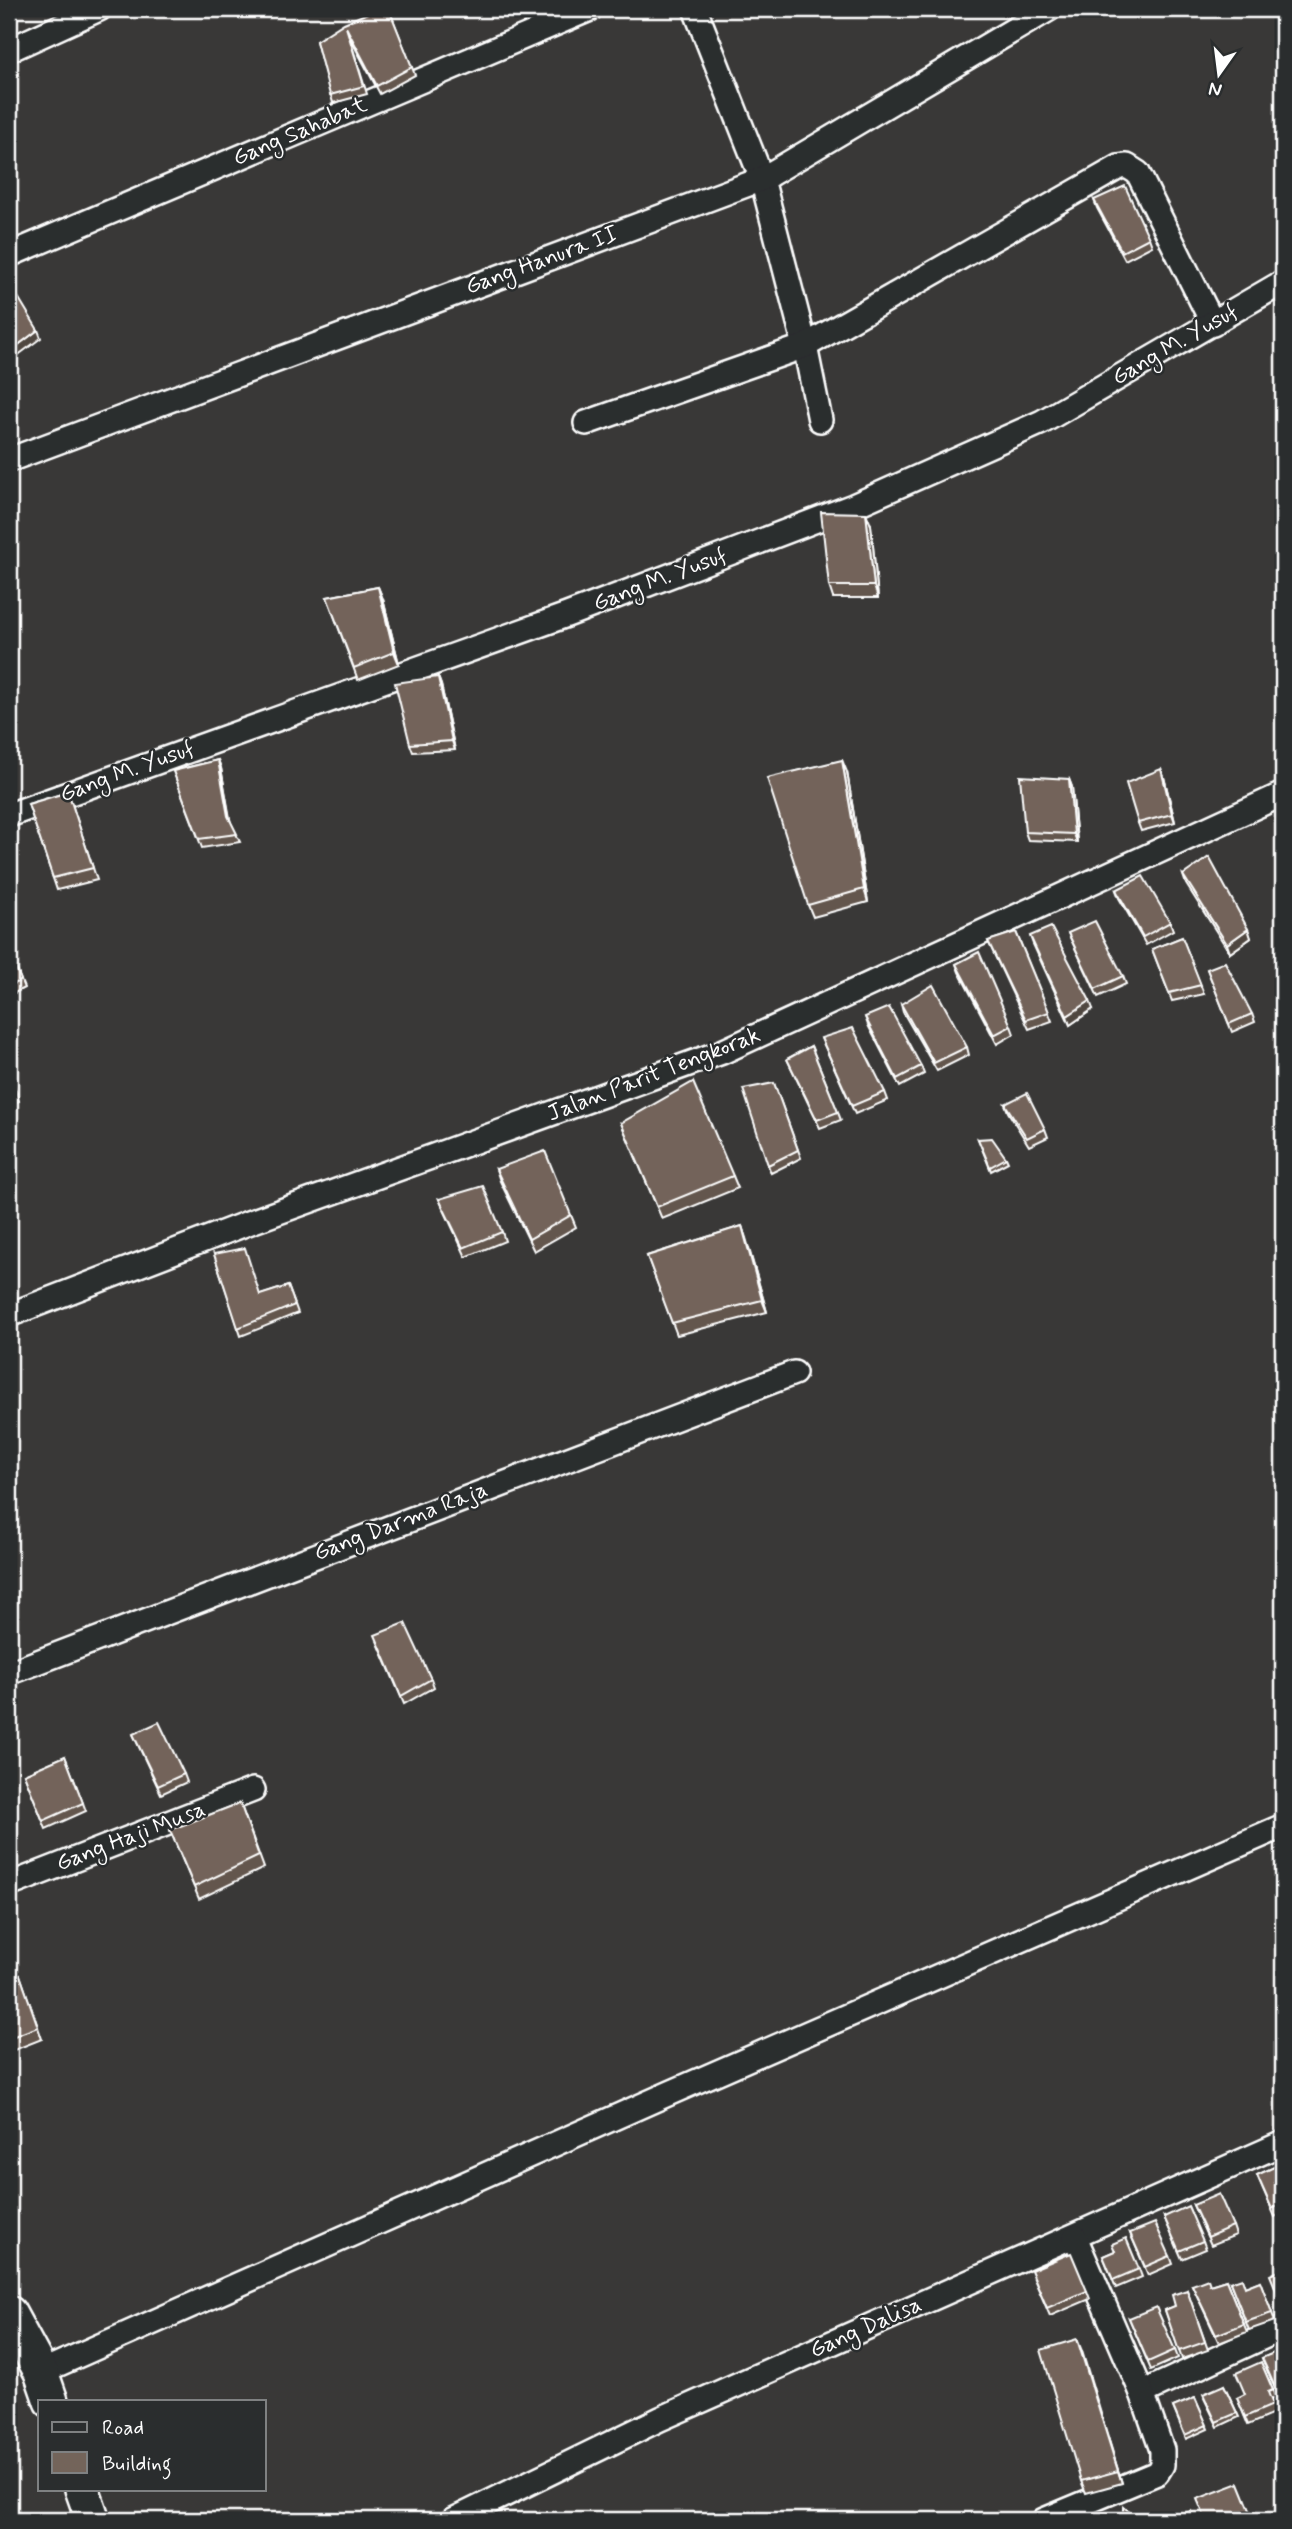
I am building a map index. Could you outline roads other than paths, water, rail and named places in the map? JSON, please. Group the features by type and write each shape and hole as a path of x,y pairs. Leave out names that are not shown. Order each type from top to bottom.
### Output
{"main road":[{"path":"9,2313 46,2387"},
{"path":"82,2490 93,2520"}],"street":[{"path":"9,50 99,9"},
{"name":"Gang Sahabat","path":"9,255 590,9"},
{"name":"Gang Hanura II","path":"9,460 762,179 1049,9"},
{"path":"701,11 762,179 805,346 820,420"},
{"path":"586,423 805,346 1119,167 1128,166 1138,173 1213,324"},
{"name":"Gang M. Yusuf","path":"9,815 567,615 853,506 1042,422 1283,282"},
{"name":"Jalan Parit Tengkorak","path":"9,1315 248,1223 722,1052 1283,794"},
{"name":"Gang Darma Raja","path":"9,1673 794,1373"},
{"name":"Gang Haji Musa","path":"9,1885 253,1790"},
{"path":"46,2387 670,2093 1283,1826"},
{"name":"Gang Dalisa","path":"453,2520 660,2419 1283,2143"},
{"path":"1044,2520 1157,2473 1162,2465 1162,2450 1142,2393 1075,2236"},
{"path":"1142,2393 1283,2328"}]}
